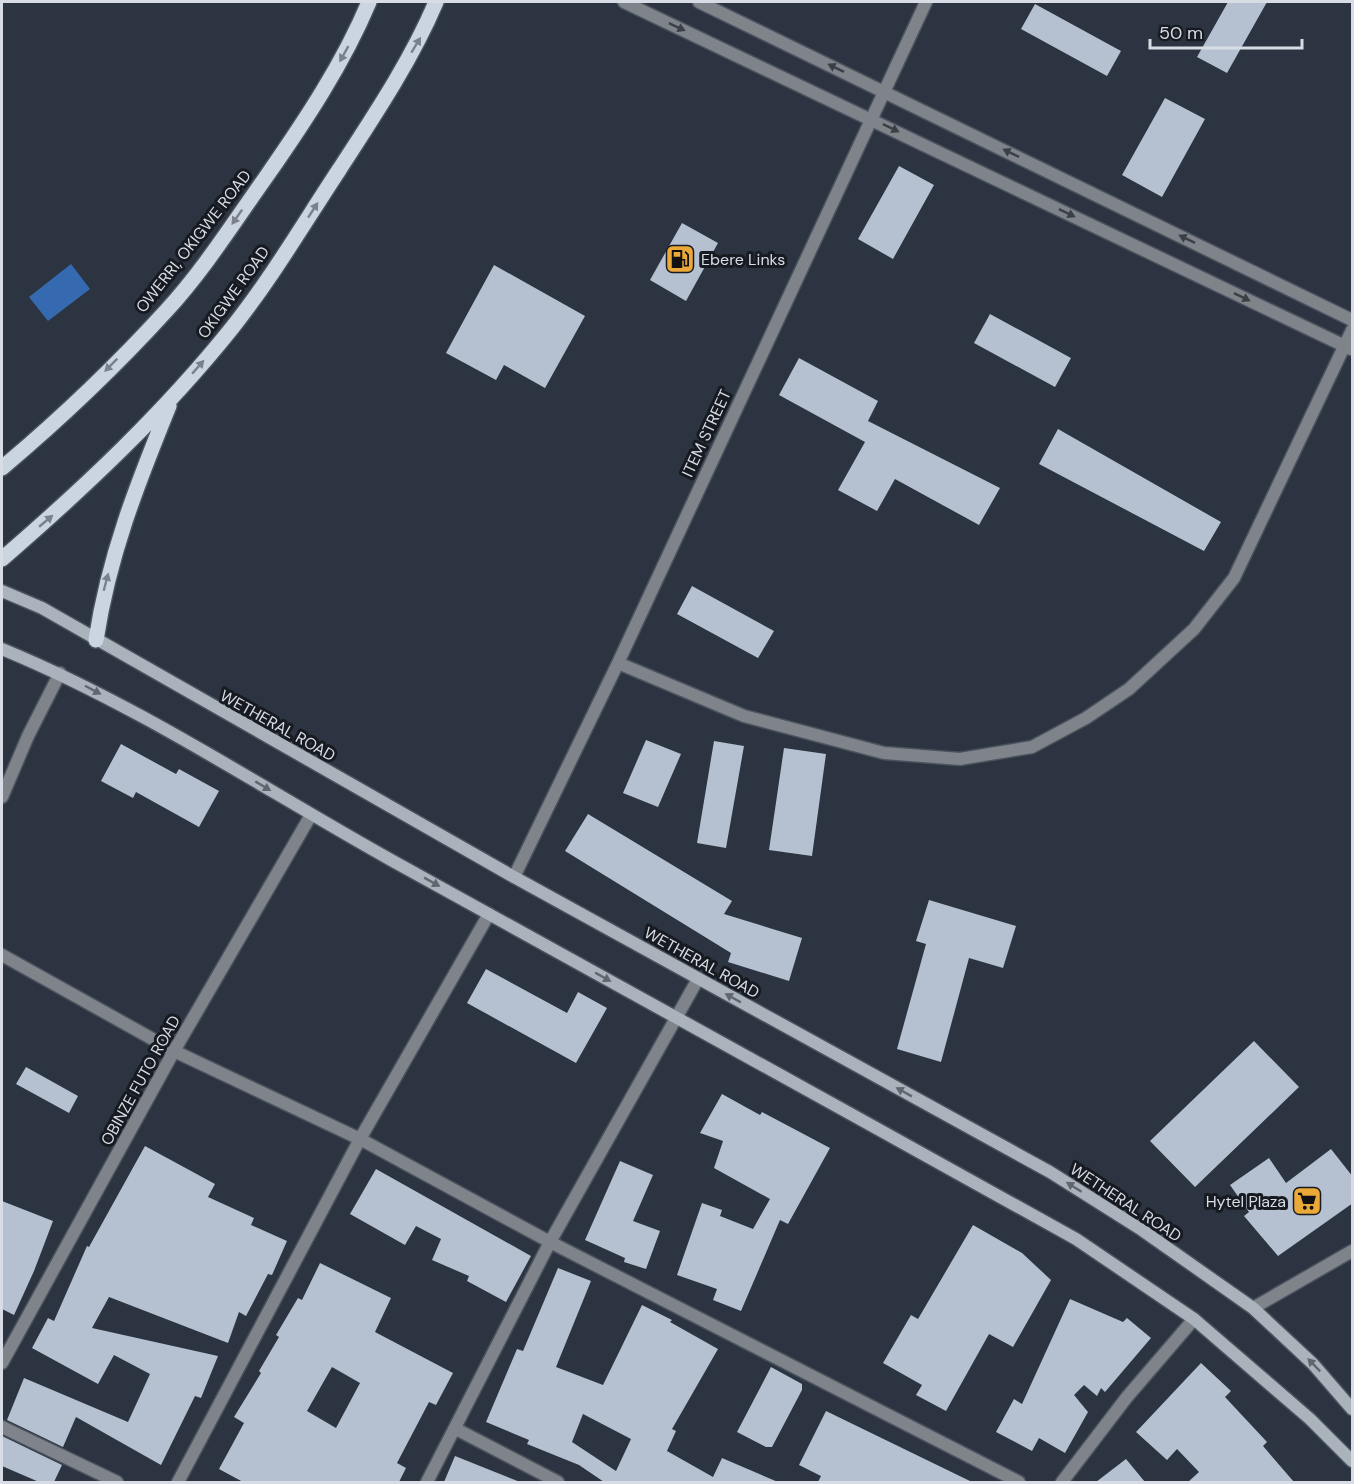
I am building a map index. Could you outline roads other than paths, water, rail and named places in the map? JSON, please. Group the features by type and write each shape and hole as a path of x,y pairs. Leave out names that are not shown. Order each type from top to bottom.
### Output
{"main road":[{"name":"OWERRI, OKIGWE ROAD","path":"2,468 46,430 167,310 231,227 309,115 358,27 369,2"},
{"name":"OKIGWE ROAD","path":"2,559 79,493 172,397 233,327 295,238 422,35 436,2"},
{"path":"96,640 104,587 128,505 172,397"},
{"name":"WETHERAL ROAD","path":"2,591 42,608 514,877 1050,1172 1142,1230 1253,1308 1313,1364 1353,1409"},
{"path":"2,648 60,673 154,722 311,815 1076,1239 1194,1319 1310,1419 1353,1461"}],"street":[{"path":"624,2 1349,348"},
{"path":"699,2 1353,320"},
{"name":"ITEM STREET","path":"514,877 618,663 882,90 926,2"},
{"path":"618,663 744,716 884,753 960,759 1032,747 1086,717 1129,689 1194,629 1234,578 1349,348 1353,330"},
{"path":"2,797 60,673"},
{"name":"OBINZE FUTO ROAD","path":"2,1363 174,1051 311,815"},
{"path":"178,1482 360,1139 489,914"},
{"path":"2,955 174,1051 360,1139 550,1242 1019,1482"},
{"path":"427,1482 550,1242 698,979"},
{"path":"1253,1308 1353,1251"},
{"path":"1062,1482 1127,1396 1194,1319"},
{"path":"2,1427 117,1482"},
{"path":"456,1429 558,1482"}],"water":[{"path":"71,264 90,289 48,321 29,297"}],"place":[{"name":"Ebere Links","path":"680,259"},
{"name":"Hytel Plaza","path":"1307,1201"}]}
